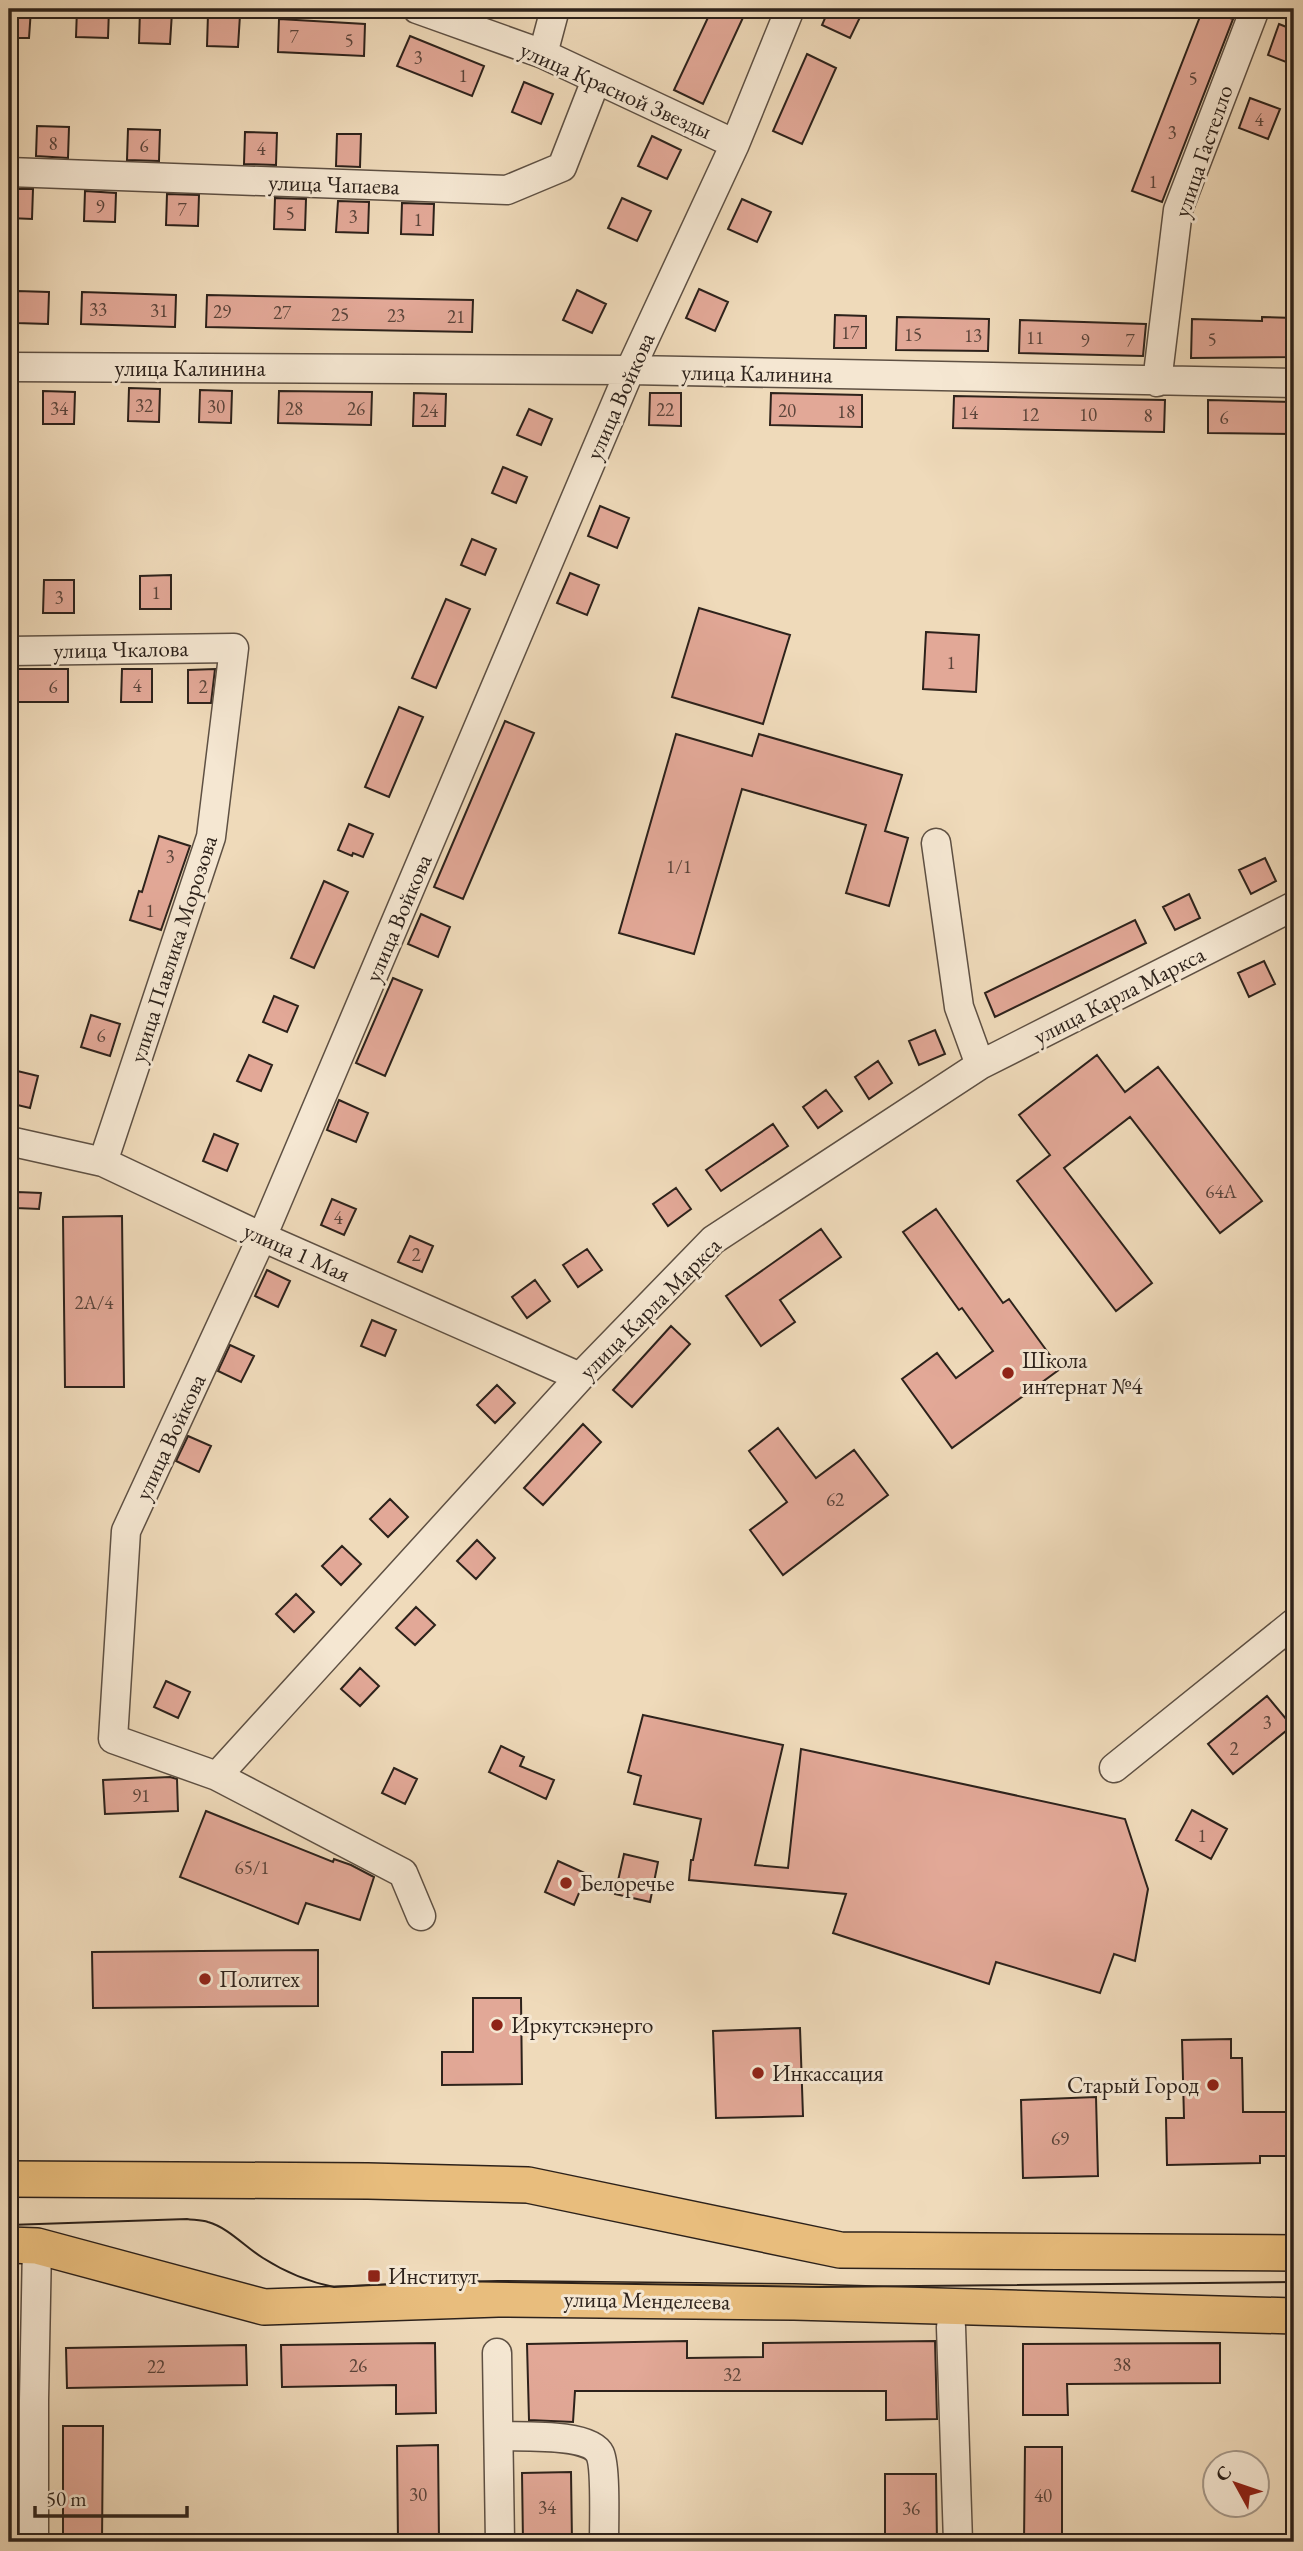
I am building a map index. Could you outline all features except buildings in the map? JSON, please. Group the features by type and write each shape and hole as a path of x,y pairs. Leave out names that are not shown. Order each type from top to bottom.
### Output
{"main road":[{"path":"9,2179 368,2181 528,2185 840,2250 1294,2253"},
{"name":"улица Менделеева","path":"23,2246 264,2307 498,2299 794,2302 1294,2316"}],"street":[{"name":"улица Красной Звезды","path":"417,9 458,15 735,144"},
{"path":"543,54 555,9"},
{"name":"улица Войкова","path":"217,1776 113,1739 126,1531 262,1237 630,370 735,144 790,9"},
{"name":"улица Гастелло","path":"1157,382 1178,210 1255,9"},
{"name":"улица Чапаева","path":"9,172 507,190 562,167 596,80"},
{"name":"улица Калинина","path":"9,367 630,370 1294,383"},
{"name":"улица Чкалова","path":"9,651 234,648"},
{"name":"улица Павлика Морозова","path":"103,1162 211,837 234,648"},
{"path":"936,843 959,1007 980,1065"},
{"name":"улица Карла Маркса","path":"217,1776 580,1377 713,1240 980,1065 1294,906"},
{"name":"улица 1 Мая","path":"9,1142 103,1162 262,1237 580,1377"},
{"path":"1114,1769 1294,1623"},
{"path":"217,1776 403,1873 421,1916"},
{"path":"23,2246 34,2400 34,2542"},
{"path":"951,2327 958,2542"},
{"path":"497,2353 500,2542"},
{"path":"500,2437 578,2440 594,2447 600,2455 602,2472 604,2542"}],"tram line":[{"path":"9,2225 187,2219 203,2221 223,2229 280,2268 334,2287 450,2281 820,2287 1294,2282"}],"place":[{"name":"Школа интернат №4","path":"1008,1373"},
{"name":"Белоречье","path":"566,1883"},
{"name":"Политех","path":"205,1979"},
{"name":"Иркутскэнерго","path":"497,2025"},
{"name":"Инкассация","path":"758,2073"},
{"name":"Старый Город","path":"1213,2085"},
{"name":"Институт","path":"374,2276"}]}
